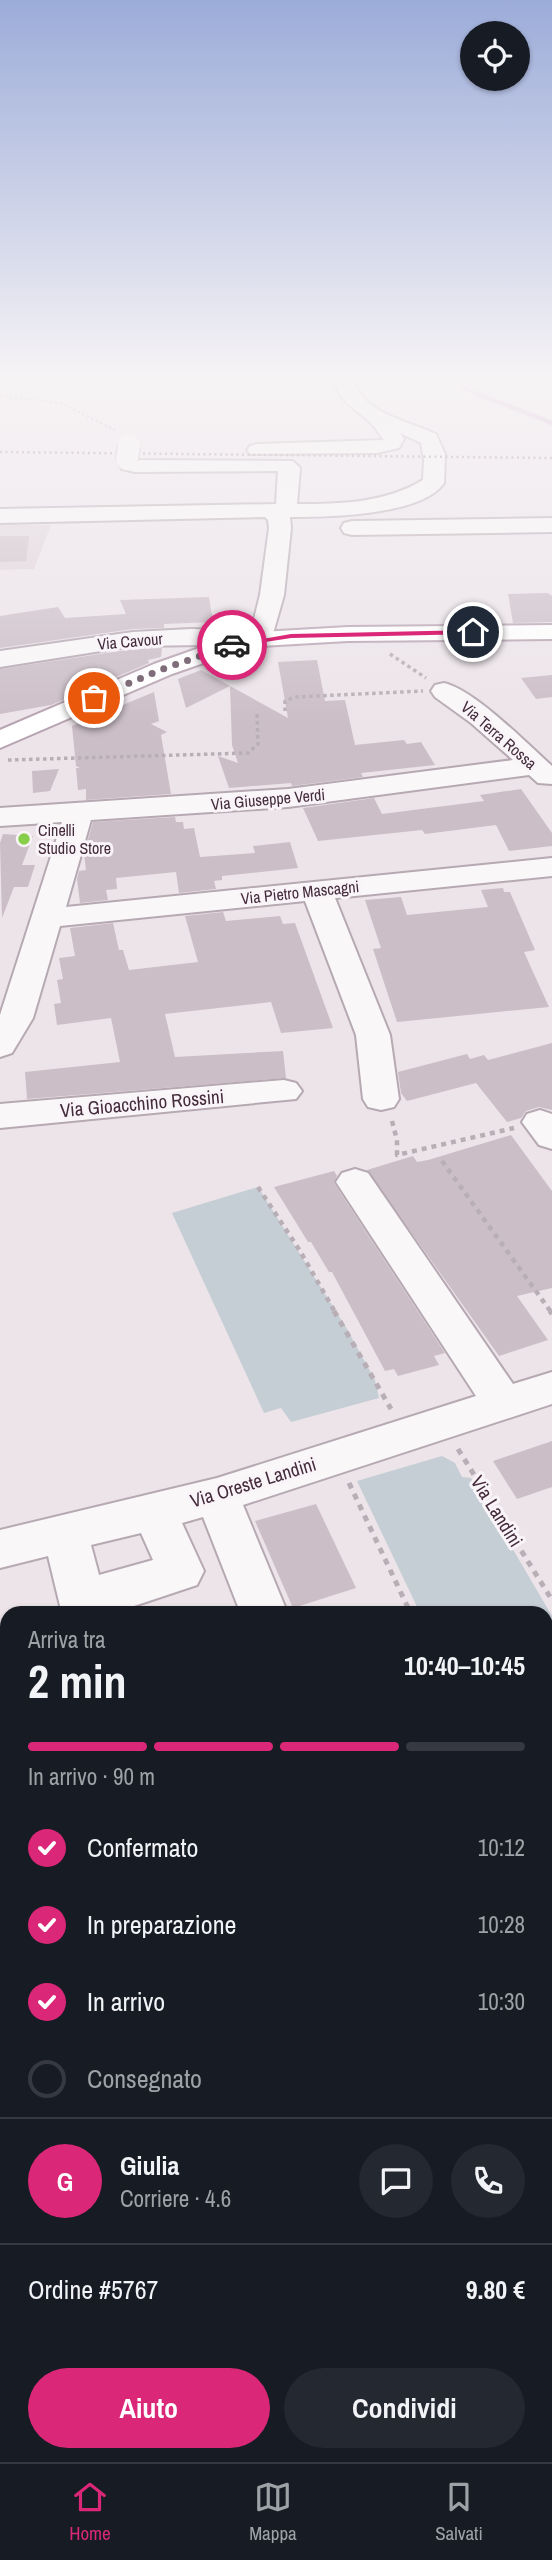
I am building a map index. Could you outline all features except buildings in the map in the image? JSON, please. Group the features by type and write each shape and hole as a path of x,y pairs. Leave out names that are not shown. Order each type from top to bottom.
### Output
{"main road":[{"path":"0,740 163,669 228,646 261,639 369,634 552,632"}],"street":[{"path":"261,639 272,595 284,494"},
{"path":"279,517 382,505 416,494"},
{"path":"0,516 236,510 279,517 552,525"},
{"name":"Via Cavour","path":"0,659 133,639 191,636 261,639"},
{"name":"Via Terra Rossa","path":"444,691 480,717 543,773"},
{"name":"Via Giuseppe Verdi","path":"0,817 310,796 543,773"},
{"path":"0,1046 16,1018 79,812"},
{"name":"Via Pietro Mascagni","path":"47,918 552,867"},
{"path":"316,890 373,1035 381,1099"},
{"name":"Via Gioacchino Rossini","path":"0,1116 284,1091"},
{"path":"355,1182 503,1403"},
{"name":"Via Oreste Landini","path":"0,1549 217,1496 552,1388"},
{"path":"217,1496 262,1606"},
{"path":"87,1606 181,1571 154,1510"},
{"path":"65,1534 84,1606"}],"path":[{"path":"369,634 384,650 444,691"},
{"path":"285,711 285,701 295,697 444,691"},
{"path":"0,759 248,753 258,744 257,713"},
{"path":"381,1099 382,1109 388,1109 392,1120 397,1140 397,1155 546,1129"},
{"path":"442,1161 552,1314"},
{"name":"Via Landini","path":"258,1187 347,1329 552,1600"},
{"path":"335,1457 407,1606"}],"shaded area":[{"path":"0,525 51,525 34,569 0,570"},
{"path":"258,1187 347,1329 375,1380 379,1398 291,1422 281,1408 264,1413 172,1213"},
{"path":"442,1456 455,1463 462,1477 471,1478 546,1606 417,1606 357,1481"}],"way so far":[{"path":"94,698 163,669 232,645"}],"place":[{"name":"Cinelli Studio Store","path":"24,839"}],"route":[{"path":"232,645 291,636 473,632"}]}
